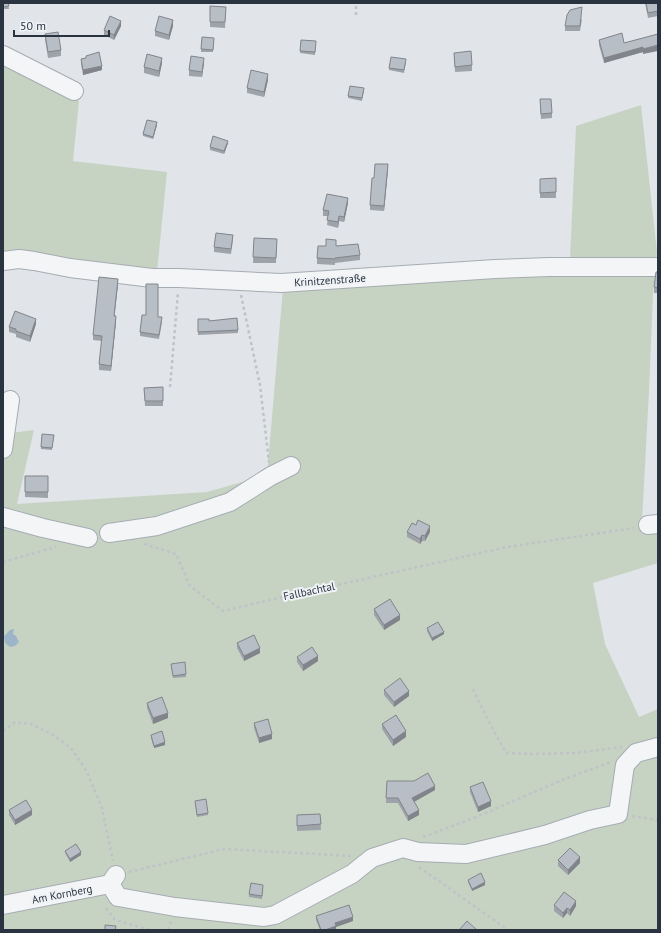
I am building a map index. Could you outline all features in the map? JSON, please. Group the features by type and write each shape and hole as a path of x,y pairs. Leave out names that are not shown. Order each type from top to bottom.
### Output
{"street":[{"path":"3,55 74,91"},
{"name":"Krinitzenstraße","path":"3,261 19,259 70,268 152,278 281,283 495,269 593,266 658,267"},
{"path":"3,449 10,400"},
{"path":"109,533 157,526 230,502 271,476 291,466"},
{"path":"3,517 88,538"},
{"path":"115,886 176,907 264,917 275,915 352,874 372,858 404,848 418,852 466,854 545,836 590,820 618,814 625,765 636,753 650,749"},
{"name":"Am Kornberg","path":"3,905 115,886"}],"path":[{"path":"356,3 356,15"},
{"path":"170,387 179,278"},
{"path":"238,281 260,385 271,476"},
{"name":"Fallbachtal","path":"139,542 176,554 190,586 223,611 507,547 653,525"},
{"path":"3,562 57,546"},
{"path":"473,689 506,753 574,753 622,747 650,749"},
{"path":"3,732 16,722 31,724 52,735 71,748 87,772 102,808 115,886"},
{"path":"508,930 503,928 417,866 404,848 426,835 474,818 562,780 614,761"},
{"path":"618,814 658,820"},
{"path":"150,930 115,920 103,903 115,886 224,849 372,858"}],"green space":[{"path":"3,62 79,101 73,161 167,172 157,272 3,255"},
{"path":"641,105 657,252 653,295 642,522 658,521 658,563 593,583 605,644 639,717 658,709 658,930 3,930 3,434 34,430 17,504 207,492 267,475 283,288 556,276 570,259 576,126"}],"water":[{"path":"14,629 13,634 19,642 15,646 10,647 5,643 4,636 10,630"}],"building":[{"path":"3,3 8,3 9,6 3,7"},
{"path":"646,3 658,3 658,11 648,13"},
{"path":"210,6 226,7 225,22 210,22"},
{"path":"582,7 580,26 565,26 567,15 570,10"},
{"path":"110,16 121,21 114,35 104,30"},
{"path":"159,16 173,20 169,35 155,31"},
{"path":"58,32 61,50 48,52 45,34"},
{"path":"622,33 624,43 658,34 658,45 643,49 643,47 604,58 599,40"},
{"path":"202,37 214,38 213,50 201,49"},
{"path":"301,40 316,41 315,52 300,51"},
{"path":"471,51 472,65 455,67 454,53"},
{"path":"99,52 102,66 83,70 81,59"},
{"path":"147,54 162,58 159,71 144,67"},
{"path":"191,56 204,58 202,72 189,70"},
{"path":"391,57 406,59 404,70 389,68"},
{"path":"251,70 268,74 264,92 247,88"},
{"path":"350,86 364,88 362,98 348,96"},
{"path":"540,99 551,99 552,113 541,114"},
{"path":"147,120 157,122 153,137 143,134"},
{"path":"213,136 228,141 224,151 210,147"},
{"path":"375,164 388,164 384,206 370,205 372,178 374,178"},
{"path":"556,178 556,192 540,193 540,179"},
{"path":"327,194 348,198 344,217 339,216 338,222 327,220 329,211 323,210"},
{"path":"216,233 233,235 231,249 214,247"},
{"path":"254,238 277,239 276,258 253,257"},
{"path":"326,239 336,240 336,246 358,244 360,255 335,259 317,258 318,246 326,246"},
{"path":"656,272 658,272 658,288 654,287"},
{"path":"99,277 118,279 111,366 99,364 102,336 93,335"},
{"path":"146,284 158,284 158,317 162,317 159,335 140,332 142,315 146,315"},
{"path":"15,311 36,319 30,336 9,327"},
{"path":"237,318 238,330 198,332 198,319 209,319 209,321"},
{"path":"163,387 163,401 145,401 144,388"},
{"path":"42,434 54,435 52,448 41,447"},
{"path":"25,476 48,476 48,492 25,492"},
{"path":"418,520 430,526 425,536 422,535 420,539 407,532 412,523 416,525"},
{"path":"390,599 400,615 384,625 374,609"},
{"path":"438,622 444,632 432,638 427,628"},
{"path":"254,635 260,648 244,656 237,643"},
{"path":"312,647 318,656 303,665 297,657"},
{"path":"185,662 186,674 173,676 171,664"},
{"path":"400,678 409,691 394,702 384,690"},
{"path":"162,697 168,713 153,718 147,703"},
{"path":"396,715 406,731 393,740 382,724"},
{"path":"268,719 272,734 259,738 254,723"},
{"path":"162,731 165,742 154,746 151,735"},
{"path":"428,773 435,786 412,798 419,810 408,816 398,798 386,798 387,781 414,781"},
{"path":"483,782 491,801 478,807 470,787"},
{"path":"206,799 208,813 197,815 195,801"},
{"path":"26,800 32,810 15,820 9,810"},
{"path":"320,814 321,824 297,826 297,815"},
{"path":"76,844 81,852 70,859 65,851"},
{"path":"570,848 580,857 568,870 558,860"},
{"path":"481,873 485,882 472,889 468,880"},
{"path":"251,883 263,885 262,896 249,894"},
{"path":"564,892 576,901 570,910 567,908 563,913 554,905"},
{"path":"349,905 353,917 335,923 336,926 321,930 316,916"},
{"path":"467,921 477,930 459,930"},
{"path":"105,925 116,926 115,930 105,930"}]}
